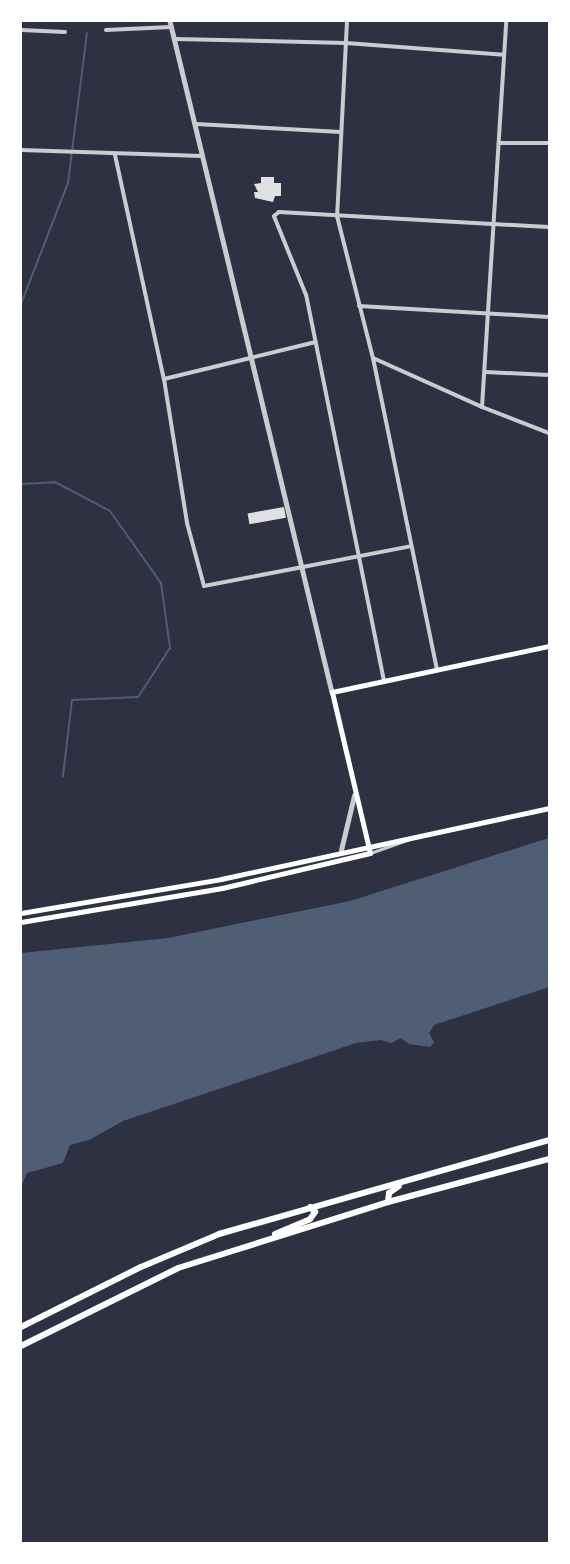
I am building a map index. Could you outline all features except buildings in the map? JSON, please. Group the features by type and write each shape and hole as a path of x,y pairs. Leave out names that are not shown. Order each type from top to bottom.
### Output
{"main road":[{"path":"21,922 222,888 370,853 354,796 333,693 549,646"},
{"path":"21,913 221,879 341,850 412,838 549,808"},
{"path":"21,1328 184,1248 310,1207 549,1140"},
{"path":"21,1346 178,1268 388,1202 549,1159"},
{"path":"388,1202 389,1193 413,1179"},
{"path":"264,1240 310,1220 315,1212 310,1207"}],"street":[{"path":"347,21 337,216 373,358 437,670"},
{"path":"482,408 501,143 507,21"},
{"path":"106,30 171,24 333,693"},
{"path":"21,30 65,32"},
{"path":"175,39 346,43 504,55"},
{"path":"196,124 341,132"},
{"path":"501,143 549,143"},
{"path":"21,150 115,155 202,156"},
{"path":"115,155 164,379 187,523 204,586 411,546"},
{"path":"384,682 316,342 296,265 274,218 279,212 494,226 549,227"},
{"path":"359,306 549,317"},
{"path":"164,379 316,342"},
{"path":"373,358 482,408 549,433"},
{"path":"486,372 549,375"},
{"path":"341,850 354,796"},
{"path":"370,853 412,838"}],"water":[{"path":"549,838 549,987 434,1025 429,1033 434,1042 430,1047 409,1044 401,1038 391,1043 381,1040 356,1043 123,1121 89,1140 70,1145 63,1163 27,1173 21,1187 21,953 168,938 350,901"}],"waterway":[{"path":"21,304 68,183 87,33"},
{"path":"21,484 55,482 110,511 161,583 170,648 138,697 72,700 63,776"}]}
